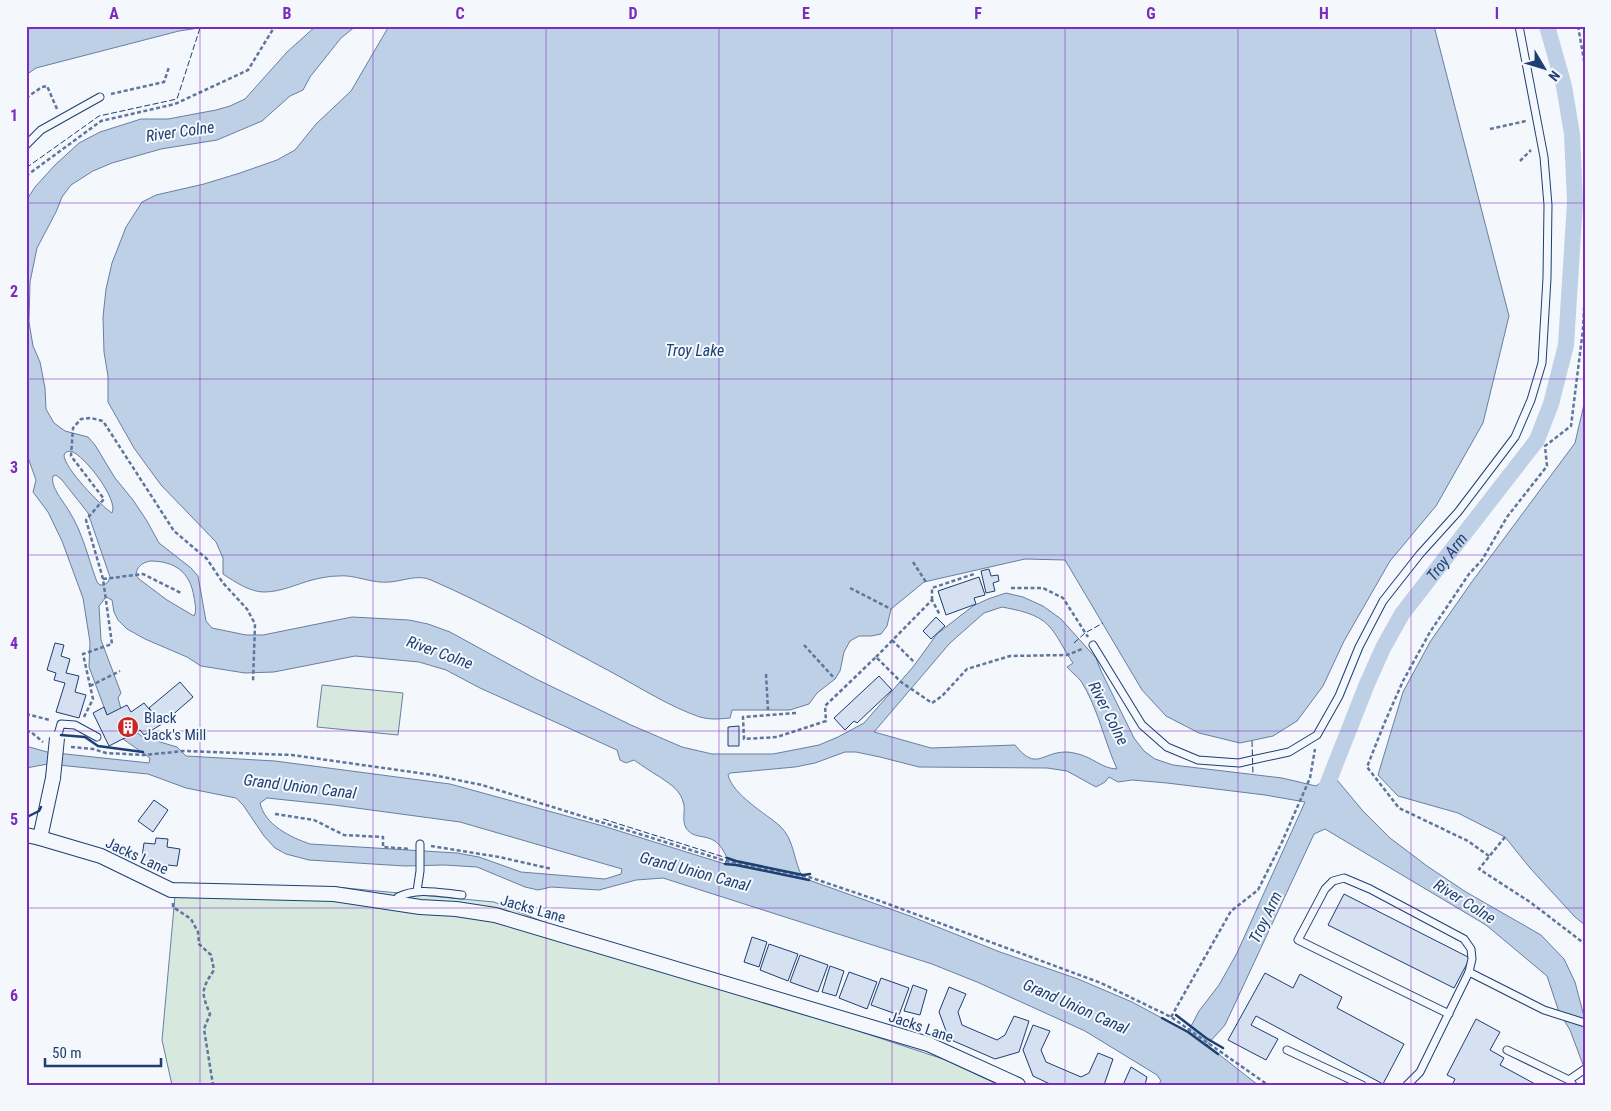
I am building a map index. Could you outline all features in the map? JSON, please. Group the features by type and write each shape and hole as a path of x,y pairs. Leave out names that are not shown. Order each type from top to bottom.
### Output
{"street":[{"path":"33,837 54,778 57,738"},
{"name":"Jacks Lane","path":"33,837 101,856 171,890 334,894 397,904 456,909 505,917 928,1044 1018,1085"}],"lane":[{"path":"1090,646 1142,725 1167,748 1198,760 1239,762 1288,752 1317,734 1339,696 1359,647 1383,601 1420,554 1458,512 1515,437 1542,363 1547,278 1548,205 1544,157 1519,26"},
{"path":"26,145 41,130 100,97"},
{"path":"57,738 61,724 75,725 97,737"},
{"path":"417,891 420,871 420,848"},
{"path":"1407,1085 1420,1072 1449,1014 1469,972 1472,960 1471,949 1464,939 1370,889 1344,878 1333,881 1325,889 1298,940 1449,1014"},
{"path":"397,904 398,897 408,892 462,895"},
{"path":"1469,972 1544,1010 1585,1023"},
{"path":"1286,1050 1362,1085"},
{"path":"1507,1050 1571,1082 1583,1071"}],"path":[{"path":"26,176 101,121 175,104 248,70 275,26"},
{"path":"1578,26 1585,66"},
{"path":"100,97 164,82 169,67"},
{"path":"26,98 46,86 61,119"},
{"path":"1490,129 1537,119"},
{"path":"1489,856 1468,841 1399,808 1367,767 1403,681 1430,632 1469,574 1482,560 1507,517 1547,466 1545,446 1571,426 1583,329 1585,289"},
{"path":"78,727 93,699 92,685 83,654 112,644 104,580 86,520 104,499 71,456 73,428 81,419 91,418 103,421 174,531 207,559 223,583 247,609 255,624 253,682"},
{"path":"913,562 926,582"},
{"path":"104,580 143,574 181,594"},
{"path":"940,615 932,600 932,588 974,574"},
{"path":"850,588 891,609"},
{"path":"876,657 900,682 932,704 967,670 1010,656 1067,655 1090,646 1063,598 1043,588 1011,588"},
{"path":"796,713 743,717 744,739 778,737 826,722 825,706 932,600"},
{"path":"892,640 914,662"},
{"path":"804,645 835,679"},
{"path":"92,685 120,671"},
{"path":"766,674 768,710"},
{"path":"26,714 61,724"},
{"path":"26,731 31,732"},
{"path":"1171,1017 1232,911 1258,890 1310,778 1317,734"},
{"path":"89,745 93,749 106,753 144,755 184,751 292,756 433,775 482,785 726,861 809,878 880,901 1101,983 1171,1017 1268,1085"},
{"path":"275,814 314,820 344,835 382,837 383,847 420,848 499,857 552,869"},
{"path":"1505,837 1479,868 1530,902 1585,944"},
{"path":"171,890 173,907 190,919 198,932 199,944 211,955 214,970 205,984 203,997 210,1014 204,1029 213,1085"}],"shaded area":[{"path":"322,685 403,693 398,735 317,727"},
{"path":"176,885 335,887 494,902 614,950 946,1060 999,1085 172,1085 162,1040"}],"water":[{"path":"26,26 212,26 179,31 36,68 26,75"},
{"path":"316,26 356,26 341,38 310,77 303,90 290,96 262,121 217,140 161,149 112,163 93,171 71,185 62,197 37,248 30,282 29,322 33,346 40,362 45,388 46,409 54,423 65,431 88,437 115,478 133,500 159,543 191,568 198,576 206,621 212,628 246,635 263,635 352,617 409,620 428,624 450,632 534,678 631,725 682,747 712,754 773,754 819,745 864,723 913,667 937,634 973,606 988,599 1006,593 1023,597 1043,606 1061,619 1096,658 1134,738 1144,751 1155,759 1173,765 1282,778 1316,786 1332,774 1363,811 1390,838 1466,892 1541,935 1564,959 1575,982 1585,1020 1585,1070 1570,1030 1559,1012 1547,976 1486,925 1325,829 1314,834 1225,1025 1207,1045 1258,1085 1158,1085 1161,1081 1157,1075 1085,1031 977,982 932,964 663,878 636,880 599,890 551,887 538,890 525,887 477,867 444,865 405,866 309,860 286,854 275,848 236,798 186,788 148,774 48,764 26,768 26,746 47,752 149,763 150,758 123,739 136,732 143,737 177,747 186,756 275,761 450,784 603,826 725,864 727,858 717,842 690,833 686,828 681,795 660,777 634,760 626,763 620,760 617,750 480,688 446,670 419,662 355,656 274,672 245,673 201,666 187,657 127,629 118,620 114,612 112,600 106,597 99,606 101,640 121,693 118,698 121,709 107,715 89,667 90,642 83,598 62,541 48,512 33,492 36,480 26,452 26,201 35,187 55,165 79,143 100,132 141,119 168,119 230,106 245,99 287,52","holes":["71,451 92,469 111,499 112,513 76,477 66,461 64,455 66,452","56,475 62,480 88,513 110,577 104,585 100,585 97,582 78,528 55,490 53,476","150,561 167,563 185,575 192,588 194,597 196,610 194,616 167,600 139,579 136,575 137,572 140,565","1002,607 1020,611 1039,618 1052,629 1073,663 1067,667 1081,681 1087,691 1117,769 1107,767 1070,752 1034,759 1022,753 1015,745 931,748 874,732 950,643 984,613","845,752 856,752 919,767 1047,768 1067,771 1096,787 1105,782 1109,777 1118,782 1132,780 1167,783 1305,802 1237,953 1219,985 1199,1011 1188,1032 1132,1002 1078,979 1000,952 910,916 803,878 789,838 785,832 736,790 728,775 730,773 795,767 815,763","267,798 460,822 622,869 621,874 605,879 521,872 479,857 457,853 310,844 294,838 279,829 267,818 260,803"]},
{"name":"Troy Lake","path":"389,26 1434,26 1509,316 1483,423 1436,506 1390,561 1344,641 1323,686 1297,721 1273,736 1240,743 1199,733 1166,716 1142,690 1065,560 1025,559 924,582 891,609 887,626 881,634 859,636 850,641 844,652 840,671 835,679 817,693 809,704 790,710 732,710 730,718 719,719 700,717 678,708 500,613 426,578 383,582 350,576 335,576 315,579 270,592 259,592 223,574 223,558 216,542 161,485 134,448 108,402 108,376 104,352 103,317 106,289 112,263 126,227 142,202 156,195 204,184 240,173 277,160 295,150 316,124 351,91"},
{"path":"1585,400 1585,925 1575,917 1530,868 1505,837 1458,813 1398,796 1378,775 1403,692 1430,642 1471,583 1575,443"}],"building":[{"path":"989,569 991,576 998,575 999,581 993,583 995,591 986,593 981,571"},
{"path":"979,577 985,595 974,598 976,604 946,615 938,591"},
{"path":"936,617 945,626 931,639 923,631"},
{"path":"55,643 64,645 61,656 70,659 66,673 79,676 75,692 86,695 79,718 56,712 65,683 54,680 56,673 47,670"},
{"path":"879,676 892,690 857,723 854,721 845,730 834,718"},
{"path":"180,682 193,697 162,724 149,708"},
{"name":"Black Jack's Mill","path":"144,703 162,724 144,735 140,730 109,746 93,713 104,707 107,715 127,705 131,712"},
{"path":"739,726 739,746 728,746 728,727"},
{"path":"154,800 168,810 153,832 138,821"},
{"path":"156,838 168,839 167,847 180,849 177,866 168,865 167,872 151,869 151,865 141,864 144,843 155,844"},
{"path":"1344,894 1470,958 1454,988 1328,925"},
{"path":"752,937 767,942 759,967 744,962"},
{"path":"769,944 798,954 788,981 760,970"},
{"path":"800,955 828,965 818,992 790,982"},
{"path":"830,966 844,971 836,996 822,992"},
{"path":"849,972 877,982 867,1009 839,998"},
{"path":"1265,973 1293,988 1300,974 1342,997 1337,1008 1404,1044 1383,1084 1256,1016 1251,1025 1278,1039 1266,1060 1228,1040"},
{"path":"881,978 909,988 899,1015 871,1005"},
{"path":"913,985 927,990 920,1015 904,1011"},
{"path":"949,987 966,994 958,1012 962,1025 997,1040 1005,1035 1014,1016 1029,1021 1019,1052 995,1059 949,1039 939,1012"},
{"path":"1476,1019 1500,1032 1490,1050 1504,1058 1500,1065 1537,1085 1452,1085 1455,1079 1447,1075"},
{"path":"1033,1025 1050,1031 1041,1050 1046,1062 1081,1077 1089,1073 1098,1053 1113,1059 1104,1085 1052,1085 1033,1076 1023,1050"},
{"path":"1131,1067 1147,1077 1145,1085 1123,1085"}],"waterway":[{"name":"Troy Arm","path":"1324,793 1367,684 1383,648 1402,614 1537,440 1551,404 1566,345 1575,202 1572,134 1564,86 1547,26"}],"fence":[{"path":"26,168 99,116 177,99 200,28"},
{"path":"1074,643 1085,633 1103,623"},
{"path":"1252,741 1253,775"},
{"path":"603,819 727,858"}],"wall":[{"path":"61,735 85,737 98,746 143,752"},
{"path":"29,816 39,811 41,807"},
{"path":"727,858 803,875 810,874"},
{"path":"725,864 809,880"},
{"path":"1176,1015 1206,1038 1223,1048"},
{"path":"1162,1018 1188,1032 1218,1054"}],"place":[{"name":"Black Jack's Mill","path":"128,727"}],"water label":[{"name":"River Colne","path":"180,131"},
{"name":"River Colne","path":"440,652"},
{"name":"River Colne","path":"1109,713"},
{"name":"Grand Union Canal","path":"300,786"},
{"name":"Grand Union Canal","path":"695,871"},
{"name":"River Colne","path":"1465,901"},
{"name":"Grand Union Canal","path":"1076,1006"}]}
